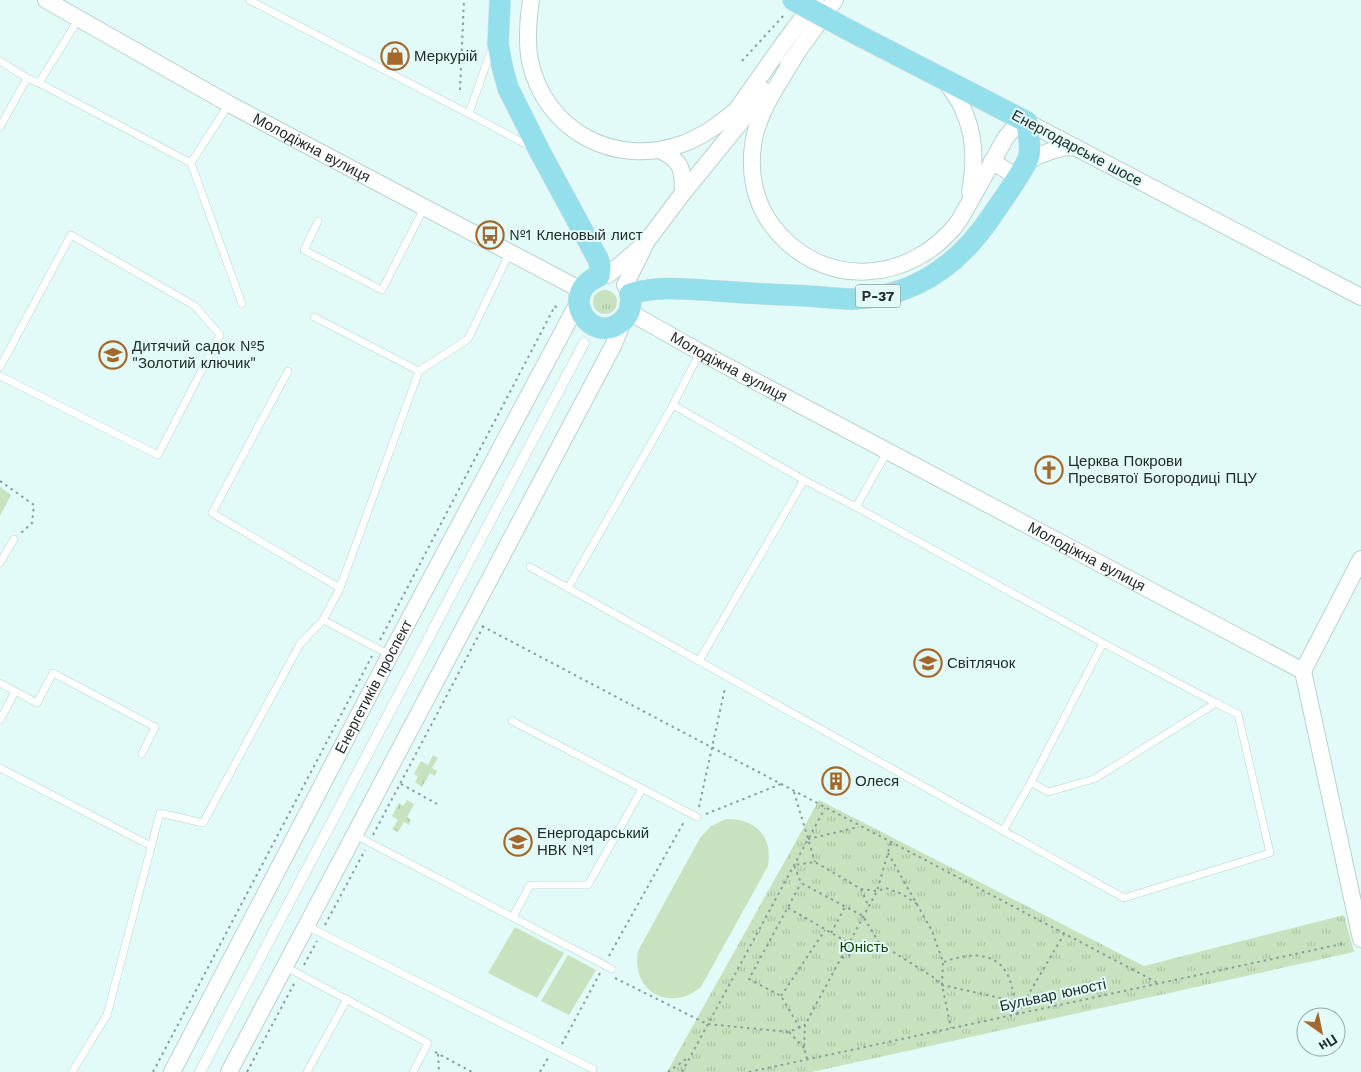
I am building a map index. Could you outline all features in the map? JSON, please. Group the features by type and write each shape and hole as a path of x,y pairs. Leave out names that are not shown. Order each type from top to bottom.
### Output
{"main road":[{"path":"500,0 498,31 500,57 506,82 518,111 598,259 604,276 585,284 580,296"},
{"name":"Енергодарське шосе","path":"789,7 858,36 1027,122"},
{"name":"Р-37","path":"580,296 580,311 585,319 600,328 618,325 627,302 646,289 676,288 853,299 891,294 908,289 935,274 961,254 983,230 1022,170 1030,147 1027,122"}],"street":[{"name":"Молодіжна вулиця","path":"46,0 78,20 229,104 509,254 580,296"},
{"path":"683,193 734,112 816,0"},
{"path":"604,276 647,241 683,193 795,56 835,0"},
{"path":"531,4 527,30 533,73 539,88 557,115 577,132 600,144 627,151 659,150 699,137 734,112"},
{"path":"795,56 760,116 753,145 753,182 760,206 772,225 788,244 813,260 827,266 854,272 881,271 908,263 932,249 952,230 1011,132 1020,124 1025,121 1027,122"},
{"path":"944,80 959,99 964,109 972,136 973,177 965,210"},
{"name":"Енергодарське шосе","path":"1027,122 1361,297"},
{"path":"992,161 1022,170 1048,151 1074,147"},
{"path":"659,150 675,159 680,165 683,193"},
{"path":"229,1072 292,970 476,623 614,344 647,241"},
{"path":"604,276 618,278 627,302"},
{"name":"Енергетиків проспект","path":"172,1072 383,651 580,296"},
{"name":"Молодіжна вулиця","path":"627,302 700,352 1303,671"},
{"path":"200,1072 584,343"},
{"path":"1356,940 1303,671 1361,559"}],"lane":[{"path":"249,0 469,113 540,152"},
{"path":"39,83 78,20"},
{"path":"469,113 498,31"},
{"path":"0,61 27,78 191,163 242,304"},
{"path":"0,127 27,78"},
{"path":"191,163 229,104"},
{"path":"318,221 304,250 382,290 424,208"},
{"path":"0,367 71,236 195,306 220,335 158,455 0,376"},
{"path":"72,1072 107,1015 160,814 203,823 300,644 323,620 340,588 419,370 468,339 509,254"},
{"path":"314,316 419,370"},
{"path":"568,588 673,405 700,352"},
{"path":"288,371 212,513 340,588"},
{"path":"530,567 1124,898 1270,853 1238,714 1103,643 804,480 673,405"},
{"path":"856,507 888,452"},
{"path":"699,660 804,480"},
{"path":"0,563 14,539"},
{"path":"323,620 383,651"},
{"path":"1003,831 1031,782 1103,643"},
{"path":"0,683 37,703 53,673 155,727 142,754"},
{"path":"0,720 15,692"},
{"path":"1031,782 1048,792 1094,779 1216,703"},
{"path":"512,721 697,817"},
{"path":"0,768 151,846"},
{"path":"513,917 530,886 588,885 642,789"},
{"path":"362,838 513,917 603,968 612,969"},
{"path":"314,929 594,1069"},
{"path":"292,970 428,1043 413,1072"},
{"path":"307,1072 347,999"}],"path":[{"path":"460,90 464,0"},
{"path":"742,61 789,7"},
{"path":"153,1072 383,651 555,306"},
{"path":"0,481 34,505 32,523 14,539"},
{"path":"247,1072 292,970 362,838 401,784 476,623 1158,983"},
{"path":"697,817 728,677"},
{"path":"401,784 437,804"},
{"path":"697,817 781,784"},
{"path":"793,791 815,862"},
{"path":"682,1072 825,807"},
{"path":"540,1072 556,1049 603,968 689,813"},
{"path":"808,839 861,826"},
{"path":"807,1059 804,1048 805,1025 876,891 891,842"},
{"path":"888,853 932,931 943,962 942,985 951,1028"},
{"path":"794,865 815,862 861,889 876,891 886,888 902,894 917,904"},
{"path":"794,865 801,883 863,916 879,944 933,977 942,985 1014,1001"},
{"path":"800,1028 781,996 749,979 801,883"},
{"path":"861,889 868,906"},
{"path":"831,933 845,906"},
{"path":"788,908 849,943"},
{"path":"781,996 826,930"},
{"path":"1017,1014 1064,934"},
{"name":"Бульвар юності","path":"749,1072 1356,940"},
{"path":"840,959 879,944"},
{"path":"943,962 959,956 986,956 995,961 1005,971 1011,982 1017,1014"},
{"path":"603,968 708,1024 789,1032 805,1025"},
{"path":"789,1032 804,1048"},
{"path":"426,1047 472,1072"},
{"path":"438,1054 439,1072"},
{"path":"668,1072 690,1056"}],"green space":[{"path":"605,290 610,291 616,297 616,307 610,313 605,314 600,313 594,307 593,302 594,297 600,291"},
{"path":"0,487 11,495 0,516"},
{"path":"433,755 438,758 432,768 437,771 435,776 430,773 422,787 415,782 418,777 414,774 421,761 428,765"},
{"path":"407,800 414,804 407,817 411,820 409,825 404,822 398,832 392,829 398,820 392,816 399,803 403,806"},
{"name":"Юність","path":"819,800 1144,966 1344,915 1354,952 812,1072 667,1072"},
{"path":"726,819 746,822 760,831 768,846 768,866 701,987 689,995 677,998 666,998 655,994 641,978 637,965 638,951 700,838 711,826"},
{"path":"515,927 564,953 537,998 488,973"},
{"path":"568,955 596,970 569,1015 541,1001"}],"place":[{"name":"Меркурій","path":"395,56"},
{"name":"№1 Кленовый лист","path":"490,235"},
{"name":"Дитячий садок №5 \"Золотий ключик\"","path":"113,355"},
{"name":"Церква Покрови Пресвятої Богородиці ПЦУ","path":"1049,470"},
{"name":"Світлячок","path":"928,663"},
{"name":"Олеся","path":"836,781"},
{"name":"Енергодарський НВК №1","path":"518,842"}]}
